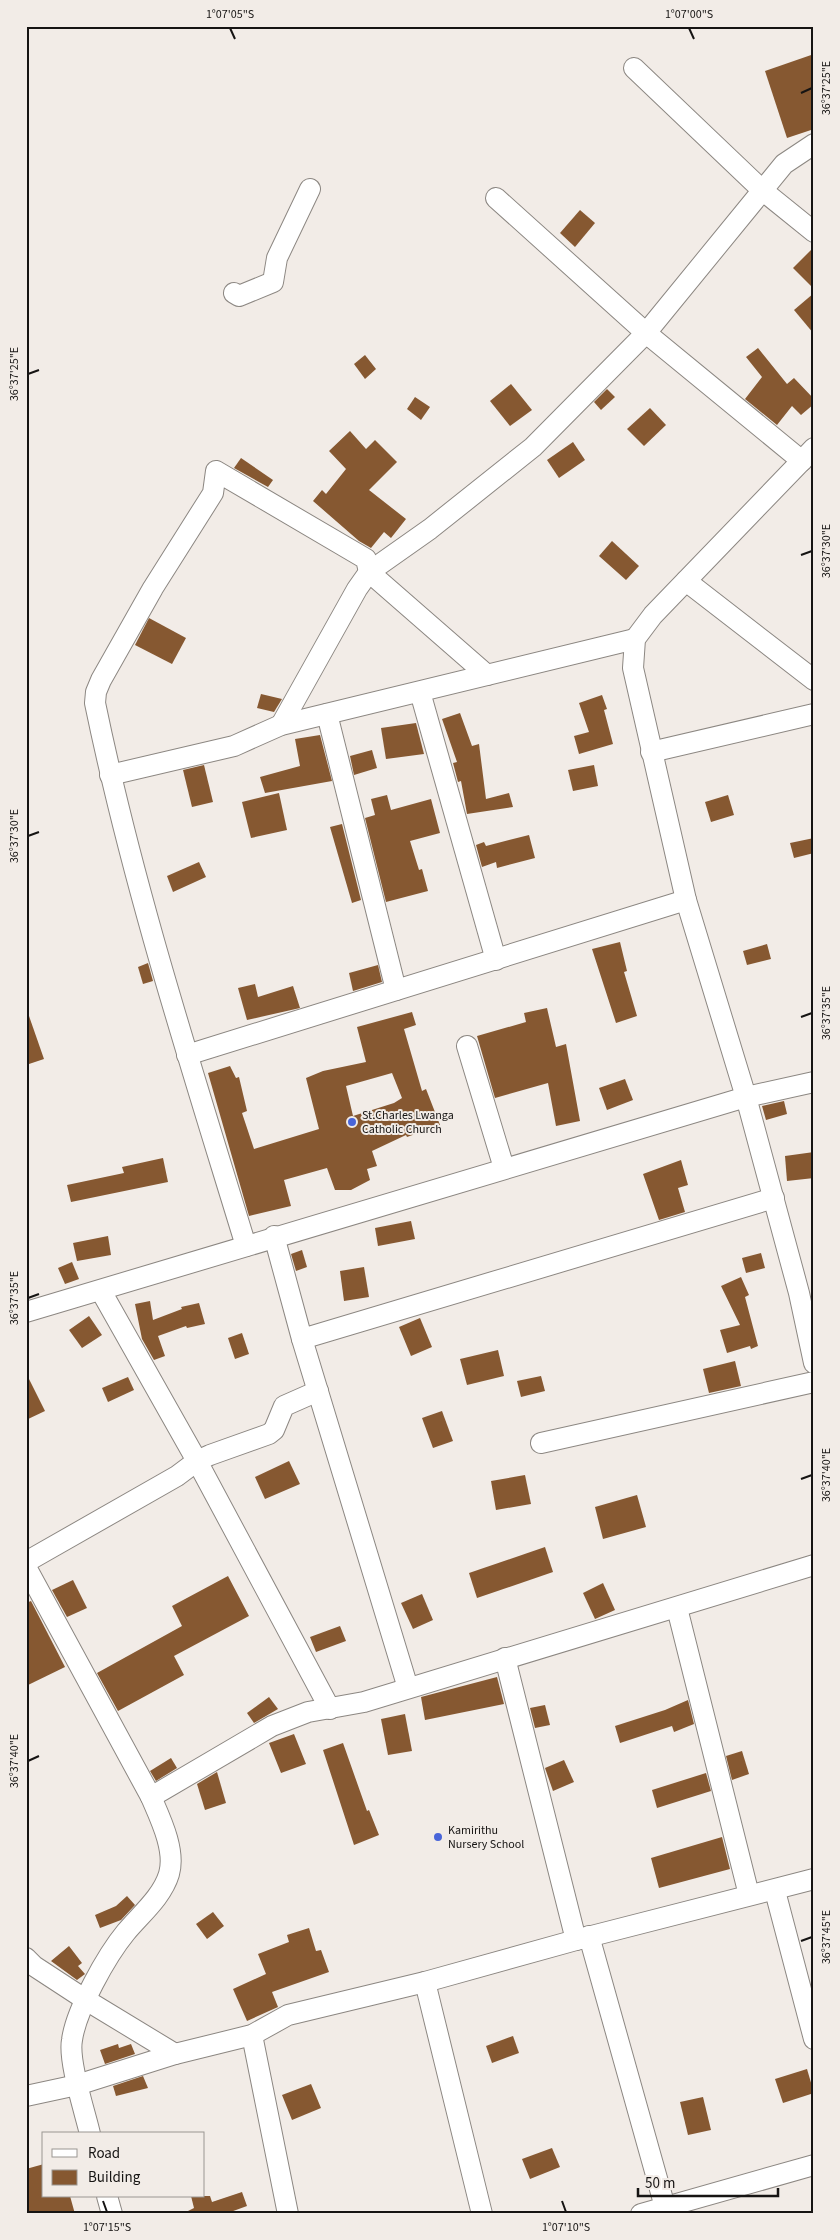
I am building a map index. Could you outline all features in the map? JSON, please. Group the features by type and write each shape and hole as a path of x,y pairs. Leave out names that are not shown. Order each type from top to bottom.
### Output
{"street":[{"path":"634,68 762,190 814,232"},
{"path":"282,724 352,597 369,572 430,529 532,447 646,333 784,164 796,153 814,144"},
{"path":"234,293 239,296 273,282 277,258 310,189"},
{"path":"496,198 646,333 808,454 653,615 635,639 632,668 686,900 746,1097 774,1198 806,1292 814,1363"},
{"path":"246,1246 144,910 110,775 95,703 96,692 153,588 212,493 216,471 366,559 369,572 487,675"},
{"path":"686,581 814,680"},
{"path":"110,775 234,746 282,724 635,639"},
{"path":"420,692 496,960"},
{"path":"327,714 396,990"},
{"path":"651,752 814,714"},
{"path":"187,1055 686,900"},
{"path":"467,1046 504,1168"},
{"path":"26,1312 101,1291 274,1236 746,1097 814,1082"},
{"path":"302,1339 774,1198"},
{"path":"274,1236 302,1339 408,1688"},
{"path":"101,1291 197,1461 330,1709"},
{"path":"541,1443 814,1382"},
{"path":"26,1562 177,1476 197,1461 269,1434 274,1430 284,1406 318,1391"},
{"path":"151,1797 272,1726 308,1712 364,1702 814,1566"},
{"path":"26,1567 151,1797 162,1823 170,1852 169,1874 152,1905 126,1932 103,1964 86,2000 71,2041 77,2085 89,2132"},
{"path":"677,1608 749,1895"},
{"path":"505,1658 583,1938 665,2207"},
{"path":"26,2096 77,2085 175,2054 252,2035 288,2015 425,1982 583,1938 814,1879"},
{"path":"775,1890 814,2039"},
{"path":"26,1958 34,1966 86,2000 175,2054"},
{"path":"425,1982 482,2214"},
{"path":"252,2035 288,2214"},
{"path":"641,2214 814,2165"},
{"path":"108,2198 112,2214"}],"building":[{"path":"814,54 814,129 787,138 765,71"},
{"path":"580,210 595,223 575,247 560,233"},
{"path":"814,247 814,289 793,268"},
{"path":"814,293 814,334 794,310"},
{"path":"758,348 787,384 794,378 814,399 814,404 801,415 792,406 777,425 745,399 762,377 746,357"},
{"path":"365,355 376,369 365,379 354,364"},
{"path":"511,384 532,410 510,426 490,401"},
{"path":"607,389 615,397 601,410 594,402"},
{"path":"415,397 430,407 421,420 407,409"},
{"path":"650,408 666,425 644,446 627,429"},
{"path":"350,431 366,449 375,440 397,462 369,490 406,519 391,538 384,532 371,548 359,541 313,501 322,490 326,494 346,469 329,451"},
{"path":"573,442 585,460 559,478 547,460"},
{"path":"241,458 273,480 268,487 234,468"},
{"path":"612,541 639,566 626,580 599,556"},
{"path":"149,618 186,638 172,664 135,645"},
{"path":"261,694 282,699 274,712 257,708"},
{"path":"602,695 607,709 604,710 613,744 579,754 574,736 589,732 579,703"},
{"path":"460,713 472,746 479,744 486,799 509,793 513,807 467,814 461,781 458,782 453,763 457,762 442,719"},
{"path":"416,723 424,754 386,759 381,728"},
{"path":"320,735 332,781 265,793 260,777 300,766 295,739"},
{"path":"372,750 377,768 354,775 350,756"},
{"path":"204,765 213,802 192,807 183,770"},
{"path":"594,765 598,786 573,791 568,770"},
{"path":"279,793 287,830 251,838 242,802"},
{"path":"387,795 391,810 431,799 440,833 410,841 419,870 422,869 428,891 386,902 365,818 375,815 371,799"},
{"path":"728,795 734,815 711,822 705,802"},
{"path":"342,824 361,900 352,903 330,827"},
{"path":"529,835 535,858 497,868 496,862 482,867 476,845 484,842 486,846"},
{"path":"814,838 814,853 794,858 790,843"},
{"path":"199,862 206,877 173,892 167,876"},
{"path":"620,942 627,971 624,972 637,1016 616,1023 592,949"},
{"path":"767,944 771,959 747,965 743,951"},
{"path":"148,963 153,981 143,984 138,967"},
{"path":"378,965 382,982 353,991 349,973"},
{"path":"255,984 258,997 293,986 300,1008 247,1020 238,988"},
{"path":"547,1008 556,1047 566,1044 580,1121 556,1126 548,1083 495,1098 477,1036 526,1022 524,1013"},
{"path":"412,1012 416,1025 404,1029 422,1091 426,1089 440,1125 407,1137 406,1135 372,1151 377,1166 367,1169 370,1180 351,1190 335,1190 327,1168 284,1180 291,1206 249,1216 208,1073 230,1066 236,1078 239,1077 247,1111 242,1113 254,1149 319,1129 306,1078 323,1071 366,1062 357,1027","holes":["392,1073 402,1098 394,1103 353,1116 346,1086"]},
{"path":"26,1016 29,1016 44,1059 26,1065"},
{"path":"625,1079 633,1100 607,1110 599,1088"},
{"path":"784,1101 787,1114 766,1120 762,1106"},
{"path":"814,1152 814,1178 787,1181 785,1156"},
{"path":"163,1158 168,1182 71,1202 67,1185 124,1173 122,1167"},
{"path":"681,1160 688,1185 678,1188 685,1212 659,1220 643,1174"},
{"path":"411,1221 415,1239 378,1246 375,1228"},
{"path":"108,1236 111,1255 77,1261 73,1243"},
{"path":"302,1250 307,1267 296,1271 291,1254"},
{"path":"761,1253 765,1268 746,1273 742,1258"},
{"path":"72,1262 79,1279 65,1284 58,1268"},
{"path":"364,1267 369,1297 344,1301 340,1271"},
{"path":"741,1277 749,1295 745,1297 758,1346 751,1349 750,1346 727,1353 720,1330 740,1325 721,1286"},
{"path":"150,1301 153,1320 182,1309 181,1307 199,1303 205,1324 187,1328 186,1326 158,1336 165,1356 154,1360 142,1339 135,1304"},
{"path":"89,1316 102,1335 82,1348 69,1330"},
{"path":"420,1318 432,1347 411,1356 399,1327"},
{"path":"242,1333 249,1354 235,1359 228,1338"},
{"path":"498,1350 504,1376 467,1385 460,1359"},
{"path":"735,1361 741,1386 709,1393 703,1369"},
{"path":"26,1373 45,1411 26,1420"},
{"path":"541,1376 545,1391 521,1397 517,1381"},
{"path":"128,1377 134,1390 108,1402 102,1388"},
{"path":"442,1411 453,1441 433,1448 422,1418"},
{"path":"289,1461 300,1484 265,1499 255,1477"},
{"path":"525,1475 531,1504 496,1510 491,1481"},
{"path":"637,1495 646,1527 603,1539 595,1507"},
{"path":"545,1547 553,1572 477,1598 469,1573"},
{"path":"228,1576 249,1616 174,1656 184,1675 118,1711 97,1673 182,1626 172,1606"},
{"path":"73,1580 87,1608 67,1617 52,1590"},
{"path":"603,1583 615,1610 595,1619 583,1593"},
{"path":"422,1594 433,1620 413,1629 401,1603"},
{"path":"31,1601 65,1667 26,1686 26,1603"},
{"path":"340,1626 346,1641 316,1652 310,1637"},
{"path":"497,1677 504,1704 425,1720 421,1697"},
{"path":"269,1697 278,1709 254,1723 247,1713"},
{"path":"688,1700 694,1724 674,1732 672,1726 620,1743 615,1726 665,1710"},
{"path":"545,1705 550,1725 535,1728 530,1708"},
{"path":"405,1714 412,1751 388,1755 381,1719"},
{"path":"294,1734 306,1764 281,1773 269,1743"},
{"path":"343,1743 367,1811 369,1810 379,1835 354,1845 323,1750"},
{"path":"742,1751 749,1774 732,1780 726,1756"},
{"path":"171,1758 177,1768 156,1781 150,1771"},
{"path":"564,1760 574,1782 553,1791 545,1768"},
{"path":"217,1772 226,1803 205,1810 197,1784"},
{"path":"706,1773 711,1791 657,1808 652,1790"},
{"path":"722,1837 730,1869 659,1888 651,1858"},
{"path":"127,1896 135,1905 121,1920 100,1928 95,1915 116,1906"},
{"path":"213,1912 224,1926 207,1939 196,1924"},
{"path":"309,1928 316,1951 321,1950 329,1972 272,1992 278,2007 247,2021 233,1989 266,1974 258,1954 289,1942 287,1935"},
{"path":"69,1946 82,1963 78,1966 85,1974 77,1980 51,1961"},
{"path":"513,2036 519,2053 492,2063 486,2046"},
{"path":"118,2044 119,2048 131,2044 135,2054 105,2064 100,2050"},
{"path":"807,2069 814,2093 783,2103 775,2079"},
{"path":"143,2076 148,2088 116,2096 113,2086"},
{"path":"311,2084 321,2108 292,2120 282,2095"},
{"path":"703,2097 711,2130 688,2135 680,2102"},
{"path":"552,2148 560,2167 530,2179 522,2159"},
{"path":"42,2165 42,2198 71,2198 75,2214 26,2214 26,2169"},
{"path":"242,2192 247,2206 225,2214 186,2214 186,2212 194,2208 192,2198 210,2196 212,2202"}],"place":[{"name":"St.Charles Lwanga Catholic Church","path":"352,1122"},
{"name":"Kamirithu Nursery School","path":"438,1837"}]}
